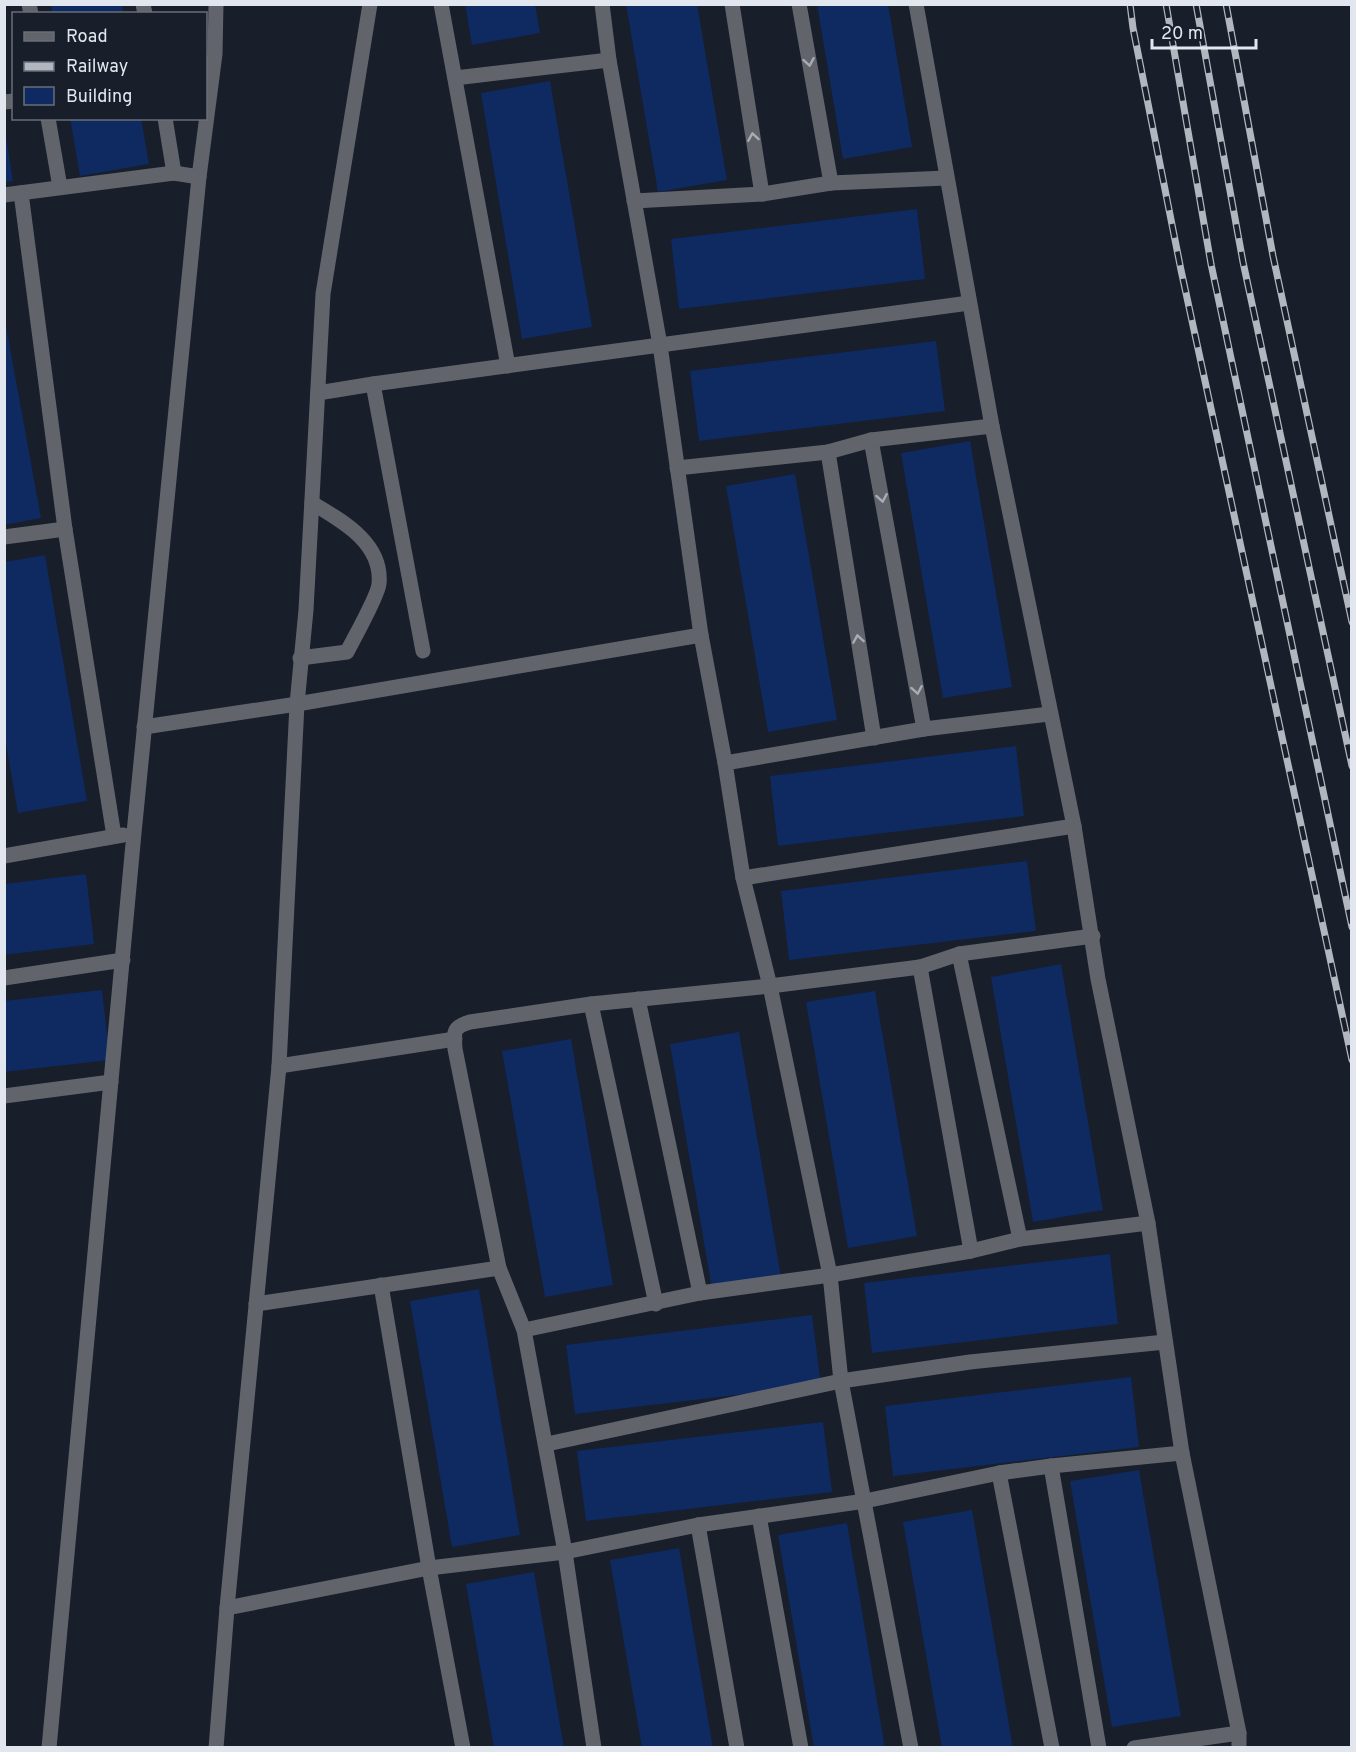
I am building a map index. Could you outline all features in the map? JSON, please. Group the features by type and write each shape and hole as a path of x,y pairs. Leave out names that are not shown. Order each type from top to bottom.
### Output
{"street":[{"path":"207,116 215,54 216,4"},
{"path":"216,1748 227,1608 279,1066 297,704 306,610 323,294 370,4"},
{"path":"441,4 508,366"},
{"path":"602,4 609,60 660,345 701,634 743,878 770,986 830,1275 841,1381 911,1748"},
{"path":"732,4 762,194"},
{"path":"799,4 831,183"},
{"path":"916,4 992,426 1049,714 1074,826 1098,979 1148,1223 1182,1453 1239,1740 1134,1748"},
{"path":"455,78 609,60"},
{"path":"48,120 60,187"},
{"path":"165,120 174,173"},
{"path":"50,1748 144,727 206,120"},
{"path":"4,195 174,173 199,177"},
{"path":"634,201 762,194 831,183 946,178"},
{"path":"21,193 65,529 114,836"},
{"path":"318,393 969,303"},
{"path":"373,384 423,651"},
{"path":"677,468 828,452 871,440 992,426"},
{"path":"871,440 924,729"},
{"path":"828,452 874,738"},
{"path":"300,658 347,652 380,586 378,560 353,528 312,503"},
{"path":"4,537 65,529"},
{"path":"144,727 297,704 701,634"},
{"path":"725,763 924,729 1049,714"},
{"path":"743,878 1074,826"},
{"path":"5,854 134,833"},
{"path":"594,1748 547,1444 524,1330 499,1268 455,1049 454,1031 460,1025 591,1004 770,986 920,967 959,954 1093,936"},
{"path":"959,954 1020,1239"},
{"path":"4,978 123,960"},
{"path":"920,967 971,1251"},
{"path":"638,999 700,1293"},
{"path":"591,1004 656,1304"},
{"path":"279,1066 455,1039"},
{"path":"4,1096 111,1082"},
{"path":"524,1330 700,1293 830,1275 971,1251 1020,1239 1148,1223"},
{"path":"256,1304 499,1268"},
{"path":"381,1285 429,1568 463,1748"},
{"path":"547,1444 841,1381 970,1362 1165,1342"},
{"path":"227,1608 429,1568 565,1552 698,1525 865,1501 999,1473 1182,1453"},
{"path":"1051,1466 1099,1748"},
{"path":"999,1473 1052,1748"},
{"path":"759,1516 801,1748"},
{"path":"698,1525 737,1748"}],"building":[{"path":"51,4 122,4 123,12 52,12"},
{"path":"465,4 535,4 540,33 472,45"},
{"path":"626,4 697,4 727,180 658,192"},
{"path":"817,4 888,4 912,147 843,159"},
{"path":"550,81 592,327 522,339 481,93"},
{"path":"70,120 141,120 149,164 80,176"},
{"path":"4,125 13,181 4,182"},
{"path":"917,209 925,279 679,309 671,239"},
{"path":"4,315 41,518 4,525"},
{"path":"936,341 945,411 699,441 690,371"},
{"path":"970,441 1012,687 943,698 901,453"},
{"path":"795,474 837,720 768,732 726,486"},
{"path":"45,555 87,801 18,813 4,733 4,562"},
{"path":"1016,746 1024,816 778,846 770,776"},
{"path":"1027,861 1036,931 789,960 781,891"},
{"path":"86,874 94,944 4,955 4,884"},
{"path":"1061,964 1103,1210 1033,1222 991,977"},
{"path":"102,990 110,1060 4,1072 4,1001"},
{"path":"875,991 917,1236 848,1248 806,1002"},
{"path":"739,1032 781,1277 712,1289 670,1044"},
{"path":"571,1039 613,1285 545,1297 502,1051"},
{"path":"1110,1254 1118,1324 872,1353 864,1283"},
{"path":"479,1289 520,1535 452,1547 410,1301"},
{"path":"812,1315 821,1385 575,1414 566,1345"},
{"path":"1131,1377 1139,1447 893,1476 885,1406"},
{"path":"823,1422 832,1492 586,1521 577,1451"},
{"path":"1139,1470 1181,1716 1112,1727 1070,1481"},
{"path":"972,1510 1013,1748 942,1748 903,1522"},
{"path":"847,1523 885,1748 814,1748 778,1535"},
{"path":"679,1548 713,1748 642,1748 610,1560"},
{"path":"534,1572 564,1748 494,1748 466,1584"}],"railway":[{"path":"1130,4 1181,270 1352,1060"},
{"path":"1166,4 1211,264 1352,927"},
{"path":"1196,4 1243,262 1352,766"},
{"path":"1226,4 1273,256 1352,622"}]}
